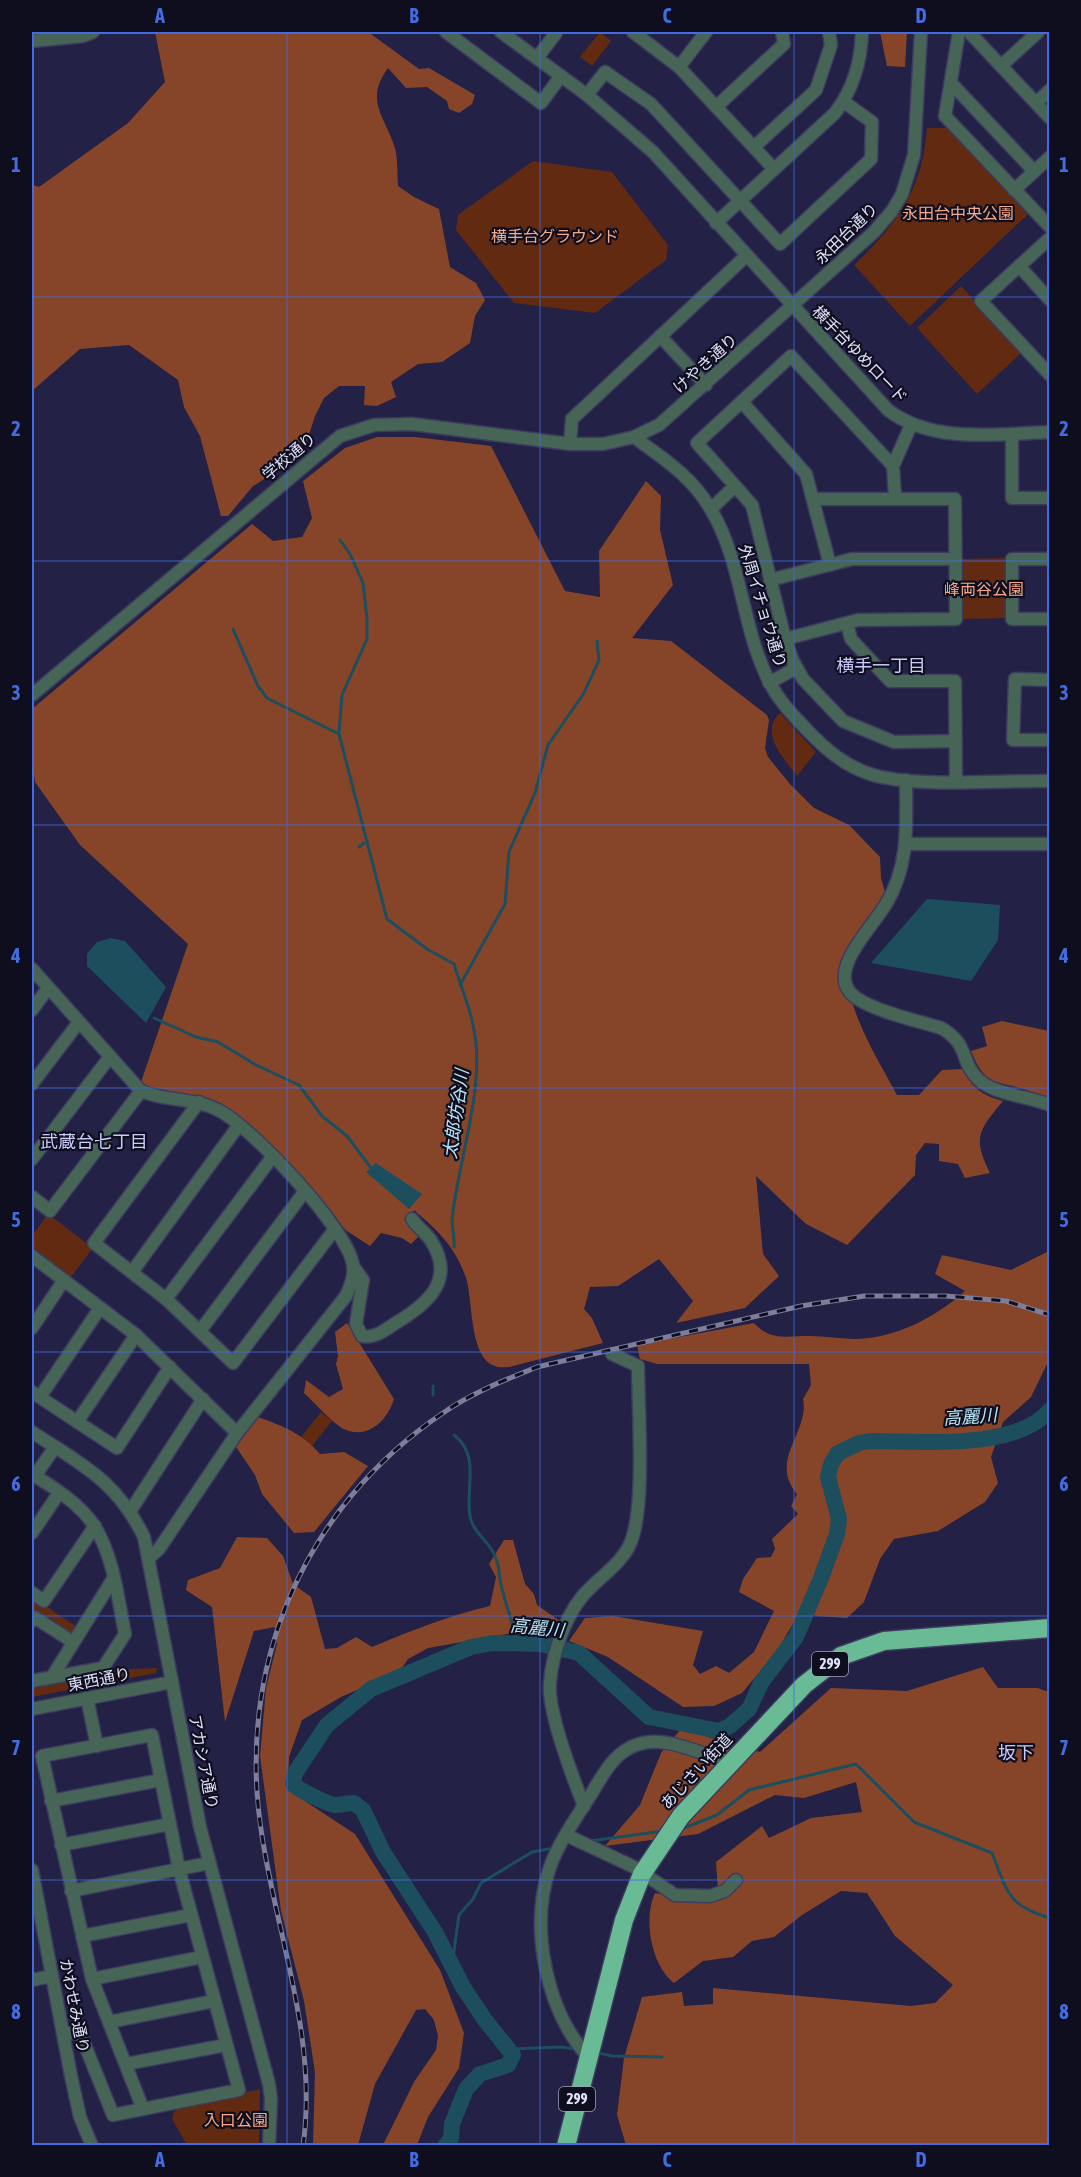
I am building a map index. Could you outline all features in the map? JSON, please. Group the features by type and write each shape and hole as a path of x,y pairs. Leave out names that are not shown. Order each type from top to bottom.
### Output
{"highway":[{"name":"あじさい街道","path":"566,2145 624,1920 642,1874 668,1831 732,1762 818,1672 841,1656 865,1646 930,1635 1050,1628"}],"street":[{"path":"33,40 83,36 93,32"},
{"path":"446,32 541,103 561,76"},
{"name":"横手台ゆめロード","path":"501,32 587,95 653,152 888,410 911,426 933,431 1012,434 1050,432"},
{"path":"537,58 556,33 553,32"},
{"path":"636,32 679,67 774,169"},
{"path":"679,67 706,32"},
{"path":"717,106 784,44 782,32"},
{"path":"754,147 816,90 831,45 829,32"},
{"path":"716,223 844,102 859,66 862,32"},
{"name":"永田台通り","path":"792,306 874,232 892,212 902,194 911,171 916,143 921,32"},
{"path":"959,32 945,116 1050,227"},
{"path":"969,32 1050,118"},
{"path":"1001,66 1031,34"},
{"path":"587,95 605,72 651,104 780,244 872,159 872,122 844,102"},
{"path":"951,83 1035,171"},
{"path":"1036,103 1050,90"},
{"path":"1014,190 1050,157"},
{"path":"1050,238 981,301 1050,375"},
{"path":"570,444 572,419 746,256"},
{"path":"1019,266 1050,300"},
{"name":"けやき通り","path":"634,437 659,425 792,306"},
{"path":"660,336 706,385"},
{"path":"893,466 791,356 697,443 752,505 785,639 796,668 843,721 894,742 955,741"},
{"path":"742,402 806,474 830,565"},
{"name":"学校通り","path":"32,695 340,436 374,424 412,424 570,444 603,444 634,437"},
{"path":"895,498 893,466 911,426"},
{"path":"1012,434 1012,498 1050,498"},
{"name":"外周イチョウ通り","path":"634,437 681,471 711,508 730,548 756,652 770,683 785,706 820,744 839,759 874,775 906,780 1050,780"},
{"path":"711,508 735,486"},
{"path":"785,639 858,620 956,619 955,498 813,499"},
{"path":"770,580 852,559 956,559"},
{"path":"1050,559 1012,559 1012,619 1050,619"},
{"path":"847,624 851,639 890,681 954,681 956,781"},
{"path":"770,683 796,668"},
{"path":"1050,680 1015,679 1013,741 1050,740"},
{"path":"906,780 907,844 897,884 880,914 852,953 844,970 848,990 861,1002 941,1028 952,1034 963,1048 970,1069 987,1086 1050,1105"},
{"path":"907,844 1050,844"},
{"path":"32,969 109,1058 141,1091 163,1098 199,1102 220,1111 273,1156 305,1191 335,1228 347,1247 353,1266 363,1280 356,1323 362,1336 375,1335 426,1303 436,1287 440,1264 429,1236 412,1219"},
{"path":"32,1010 48,988"},
{"path":"32,1084 79,1022"},
{"path":"32,1159 109,1058"},
{"path":"32,1197 50,1211 141,1091"},
{"path":"199,1102 94,1243 166,1299 233,1363 335,1228"},
{"path":"132,1272 239,1125"},
{"path":"166,1299 273,1156"},
{"path":"200,1331 305,1191"},
{"path":"32,1256 136,1335 237,1432"},
{"path":"149,1558 159,1549 237,1432 346,1296 352,1282 353,1266"},
{"path":"32,1328 64,1280"},
{"path":"100,1308 36,1394 117,1448 170,1367"},
{"path":"77,1422 136,1335"},
{"path":"584,1806 569,1767 551,1701 549,1684 566,1623 583,1595 629,1547 635,1531 638,1502 638,1366 612,1354"},
{"path":"131,1510 203,1400"},
{"name":"アカシア通り","path":"32,1431 99,1476 131,1510 144,1537 209,1863 269,2084 271,2099 269,2145"},
{"path":"32,1681 103,1668 125,1634 106,1550 95,1526 78,1507 33,1475 55,1447"},
{"path":"32,1533 59,1493"},
{"path":"32,1593 44,1601 95,1526"},
{"path":"52,1677 113,1579"},
{"path":"32,1621 34,1617 74,1642"},
{"name":"東西通り","path":"32,1709 172,1682"},
{"path":"87,1698 97,1746"},
{"path":"64,2033 80,2034 113,2115 239,2090 190,1915 152,1735 42,1756 92,1979 143,2109"},
{"path":"589,2053 571,2038 544,1958 541,1929 546,1880 555,1853 612,1762 621,1752 641,1743 664,1742 732,1762"},
{"path":"51,1801 161,1780"},
{"path":"61,1845 170,1824"},
{"path":"566,1835 634,1867 675,1895 695,1897 725,1891 736,1880"},
{"path":"71,1891 209,1863"},
{"name":"かわせみ通り","path":"32,1870 80,2117 92,2145"},
{"path":"82,1936 190,1915"},
{"path":"92,1979 201,1957"},
{"path":"32,1980 52,1976"},
{"path":"109,2022 214,2001"},
{"path":"126,2064 226,2045"}],"green space":[{"path":"600,32 611,41 592,66 580,57"},
{"name":"永田台中央公園","path":"927,128 949,128 1029,213 910,326 854,265 883,235 905,204 920,170"},
{"name":"横手台グラウンド","path":"533,161 612,172 668,245 666,260 595,313 514,303 456,230 458,215"},
{"path":"961,286 1022,352 977,394 917,328"},
{"name":"峰両谷公園","path":"1008,558 1008,618 960,619 960,559"},
{"path":"780,713 816,752 797,776 773,738 774,721"},
{"path":"48,1214 93,1248 71,1277 32,1248 32,1236"},
{"path":"321,1412 332,1421 312,1446 301,1437"},
{"path":"32,1597 77,1627 73,1633 69,1634 32,1611"},
{"path":"157,1668 156,1673 32,1697 32,1685 109,1670"},
{"name":"入口公園","path":"260,2089 259,2145 187,2145 172,2119 175,2109"}],"shaded area":[{"path":"155,32 368,32 419,69 429,68 475,95 472,104 459,113 449,109 447,101 427,87 406,88 388,68 381,80 377,99 395,148 398,186 439,209 450,267 476,283 485,300 475,316 470,343 442,362 418,364 391,382 396,397 377,406 364,405 365,386 339,386 324,398 307,441 277,471 253,486 228,516 221,516 200,436 184,407 178,380 129,345 80,349 32,391 32,185 39,187 128,123 165,82"},
{"path":"880,32 907,32 905,67 887,66"},
{"path":"377,437 415,437 491,446 565,591 600,597 599,551 646,481 661,496 660,530 673,585 632,638 671,641 767,715 769,720 765,748 768,757 814,808 849,825 880,857 881,878 888,902 853,951 848,967 848,985 853,1004 860,1024 897,1095 919,1095 942,1070 963,1069 978,1090 1003,1101 988,1119 981,1134 981,1151 990,1173 965,1178 958,1164 939,1161 939,1144 925,1143 916,1155 915,1175 847,1245 806,1224 756,1176 763,1254 779,1276 745,1308 676,1323 693,1301 659,1259 618,1286 590,1287 584,1309 592,1318 603,1343 509,1367 500,1367 487,1361 480,1352 473,1327 466,1278 457,1257 438,1232 414,1210 409,1224 420,1235 411,1244 402,1238 381,1233 370,1246 347,1231 221,1106 203,1098 140,1085 188,944 80,845 35,782 32,758 32,709 252,524 273,541 302,537 312,518 303,481 345,448"},
{"path":"1002,1021 1049,1031 1049,1101 1024,1089 997,1082 985,1076 976,1062 971,1051 987,1046 982,1027"},
{"path":"1049,1251 1049,1360 1031,1397 1003,1422 991,1457 998,1483 985,1502 938,1531 894,1539 880,1559 864,1602 847,1618 817,1616 801,1610 777,1651 742,1693 714,1706 683,1707 608,1657 569,1641 585,1618 613,1616 703,1631 693,1665 700,1674 716,1666 729,1673 754,1652 774,1611 739,1592 743,1579 757,1558 771,1557 775,1549 772,1539 798,1514 791,1506 797,1494 789,1482 787,1469 788,1458 804,1411 803,1399 811,1385 809,1364 657,1364 640,1359 637,1345 754,1323 766,1333 779,1336 856,1339 886,1335 928,1317 965,1291 935,1274 942,1255 1011,1270"},
{"path":"347,1323 394,1399 383,1420 363,1432 341,1428 304,1393 306,1380 329,1397 343,1389 336,1364 338,1356 335,1332"},
{"path":"258,1417 299,1435 320,1454 344,1452 368,1466 314,1532 294,1533 262,1494 255,1475 236,1447"},
{"path":"237,1537 267,1538 283,1556 293,1584 311,1597 325,1649 337,1648 356,1637 372,1647 416,1629 490,1606 496,1577 489,1564 504,1540 513,1540 525,1584 534,1594 537,1605 560,1621 538,1640 513,1633 428,1648 408,1659 400,1671 341,1697 302,1720 289,1757 288,1790 355,1834 440,1970 464,2033 459,2068 428,2117 417,2145 383,2145 414,2082 436,2050 438,2036 434,2020 425,2009 416,2010 375,2084 358,2145 313,2145 315,2072 304,2001 281,1911 260,1756 266,1688 277,1644 275,1627 254,1631 225,1722 212,1607 186,1590 188,1580 220,1568"},
{"path":"983,1667 998,1688 1037,1688 1049,1692 1049,2145 626,2145 617,2115 624,2058 642,1997 682,1992 684,2006 713,2004 713,1988 911,2006 935,2003 953,1985 895,1936 867,1893 841,1891 802,1915 774,1937 752,1941 733,1957 703,1961 674,1983 660,1965 651,1941 651,1904 655,1893 693,1900 718,1891 716,1862 762,1826 769,1838 811,1818 862,1812 856,1782 804,1798 775,1795 698,1834 605,1846 640,1805 661,1753 681,1729 760,1752 831,1688 907,1691"}],"water":[{"path":"927,899 1000,905 998,940 971,981 871,963"},
{"path":"111,938 125,941 166,987 146,1023 87,966 87,954 97,942"},
{"path":"376,1163 422,1194 409,1209 366,1172"}],"waterway":[{"path":"340,540 350,554 363,583 367,639 342,695 339,734 387,919 427,949 454,964 473,1025 476,1048 474,1097 455,1197 452,1220 454,1247"},
{"path":"233,629 258,686 267,698 339,734"},
{"path":"460,985 505,904 509,852 535,793 548,745 584,693 599,660 597,641"},
{"path":"359,847 364,843"},
{"path":"154,1018 196,1037 218,1042 256,1065 299,1085 322,1116 347,1136 371,1168"},
{"name":"太郎坊谷川","path":"433,1386 433,1395"},
{"name":"太郎坊谷川","path":"445,2146 451,2139 452,2124 466,2089 480,2074 508,2065 513,2055 485,2020 463,1987 435,1932 383,1852 363,1810 354,1803 335,1805 326,1802 293,1784 295,1773 327,1725 371,1689 471,1647 493,1643 540,1644 579,1653 649,1717 719,1731 730,1726 749,1709 761,1683 796,1637 837,1534 839,1519 828,1477 831,1464 838,1453 859,1443 870,1441 940,1442 991,1438 1035,1423 1050,1410"},
{"name":"太郎坊谷川","path":"454,1435 462,1443 470,1462 470,1516 477,1532 496,1559 517,1642"},
{"path":"679,1830 717,1815 749,1790 856,1764 914,1822 992,1853 1006,1887 1017,1902 1025,1908 1050,1918"},
{"path":"590,1841 663,1831"},
{"path":"452,1965 459,1915 473,1899 481,1883 532,1852 554,1848"},
{"path":"510,2049 561,2047 577,2049"},
{"path":"595,2052 612,2056 662,2057"}],"railway":[{"path":"303,2146 306,2107 305,2067 294,1990 262,1836 256,1774 259,1713 270,1654 289,1598 317,1545 351,1496 394,1452 443,1413 477,1393 537,1367 801,1306 864,1296 946,1296 1006,1301 1050,1315"}],"district":[{"name":"横手一丁目","path":"881,666"},
{"name":"武蔵台七丁目","path":"94,1142"},
{"name":"坂下","path":"1016,1753"}],"water label":[{"name":"高麗川","path":"970,1417"},
{"name":"高麗川","path":"537,1628"}]}
